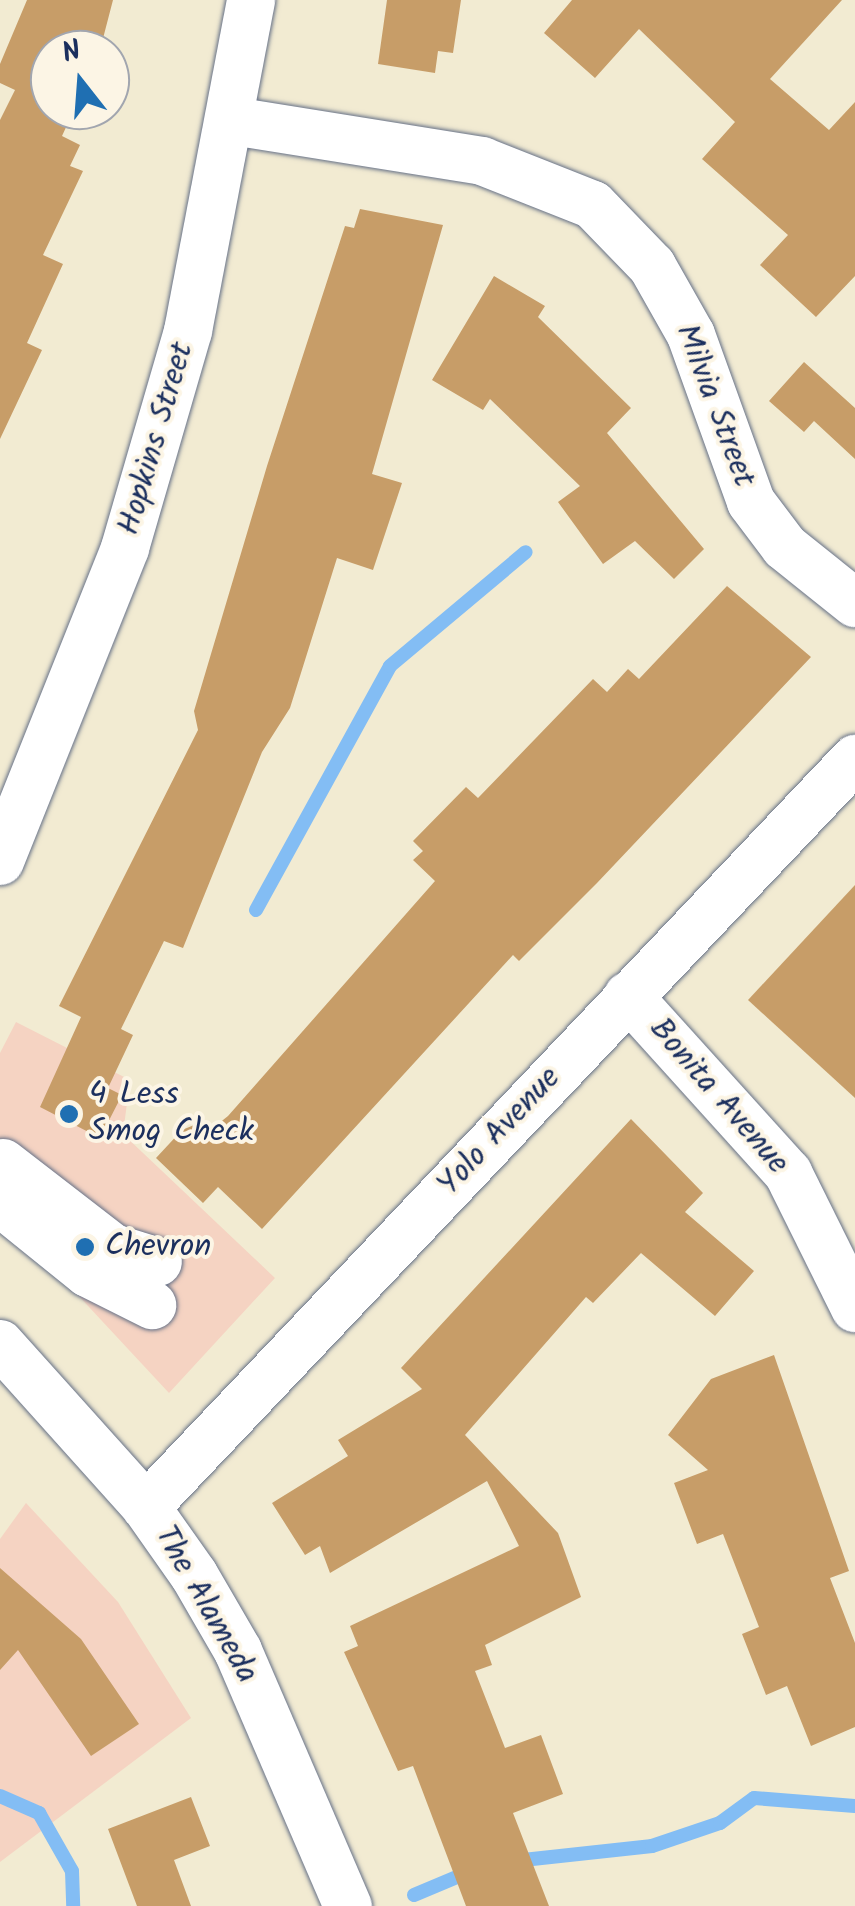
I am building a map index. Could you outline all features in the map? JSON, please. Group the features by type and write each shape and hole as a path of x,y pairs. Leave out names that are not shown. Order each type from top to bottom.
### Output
{"street":[{"name":"Hopkins Street","path":"0,860 125,548 188,330 233,121 251,0"},
{"name":"Milvia Street","path":"233,121 482,161 592,206 652,266 692,335 752,502 785,547 855,603"},
{"name":"Yolo Avenue","path":"146,1506 855,759"},
{"name":"Bonita Avenue","path":"628,996 788,1173 855,1308"},
{"path":"2,1183 112,1248 155,1283"},
{"name":"The Alameda","path":"0,1344 146,1506 238,1652 348,1906"}],"shaded area":[{"path":"16,1022 130,1080 123,1134 275,1278 169,1393 62,1278 0,1231 0,1053"},
{"path":"26,1503 118,1602 191,1718 0,1862 0,1539"}],"building":[{"path":"27,0 113,0 105,30 30,30 30,130 65,130 62,136 80,145 70,166 83,171 43,255 63,264 27,343 42,350 0,439 0,120 15,90 0,83 0,64"},
{"path":"387,0 461,0 453,53 438,51 435,73 378,64"},
{"path":"572,0 842,0 770,79 829,130 855,102 855,276 816,317 760,265 788,235 702,159 735,122 639,29 595,78 544,33"},
{"path":"360,209 443,225 372,474 402,483 373,570 337,558 290,708 262,752 183,948 164,941 121,1029 133,1035 108,1088 122,1095 100,1138 40,1107 81,1017 59,1006 198,730 194,711 267,466 345,226 354,228"},
{"path":"494,276 545,306 538,317 631,408 607,433 704,549 674,579 635,541 603,564 558,502 580,486 490,399 483,410 432,380"},
{"path":"804,362 855,408 855,459 814,421 804,432 769,401"},
{"path":"727,586 811,657 519,961 513,955 262,1229 218,1187 203,1203 156,1158 182,1130 199,1123 208,1132 228,1116 435,881 413,860 423,851 413,841 466,787 478,798 593,679 607,692 628,669 639,679"},
{"path":"855,885 855,1098 748,1000"},
{"path":"631,1119 703,1193 685,1212 754,1271 715,1316 641,1253 593,1303 586,1297 465,1435 558,1533 581,1597 485,1645 492,1665 475,1671 505,1748 541,1735 563,1794 513,1813 549,1906 466,1906 413,1766 398,1771 344,1652 358,1646 350,1626 519,1546 487,1481 330,1573 320,1546 305,1555 272,1503 348,1456 338,1440 422,1389 401,1368"},
{"path":"774,1355 849,1571 830,1578 855,1643 855,1727 811,1746 787,1686 766,1695 742,1634 759,1627 723,1534 697,1544 674,1483 708,1470 668,1435 711,1379"},
{"path":"0,1568 81,1639 139,1724 91,1756 18,1650 0,1670"},
{"path":"191,1797 210,1846 174,1860 191,1906 137,1906 108,1829"}],"waterway":[{"path":"256,910 390,666 526,552"},
{"path":"0,1796 39,1813 72,1871 73,1906"},
{"path":"514,1861 652,1846 720,1823 754,1798 855,1806"},
{"path":"414,1895 471,1871"}],"place":[{"name":"4 Less Smog Check","path":"69,1114"},
{"name":"Chevron","path":"85,1247"}]}
